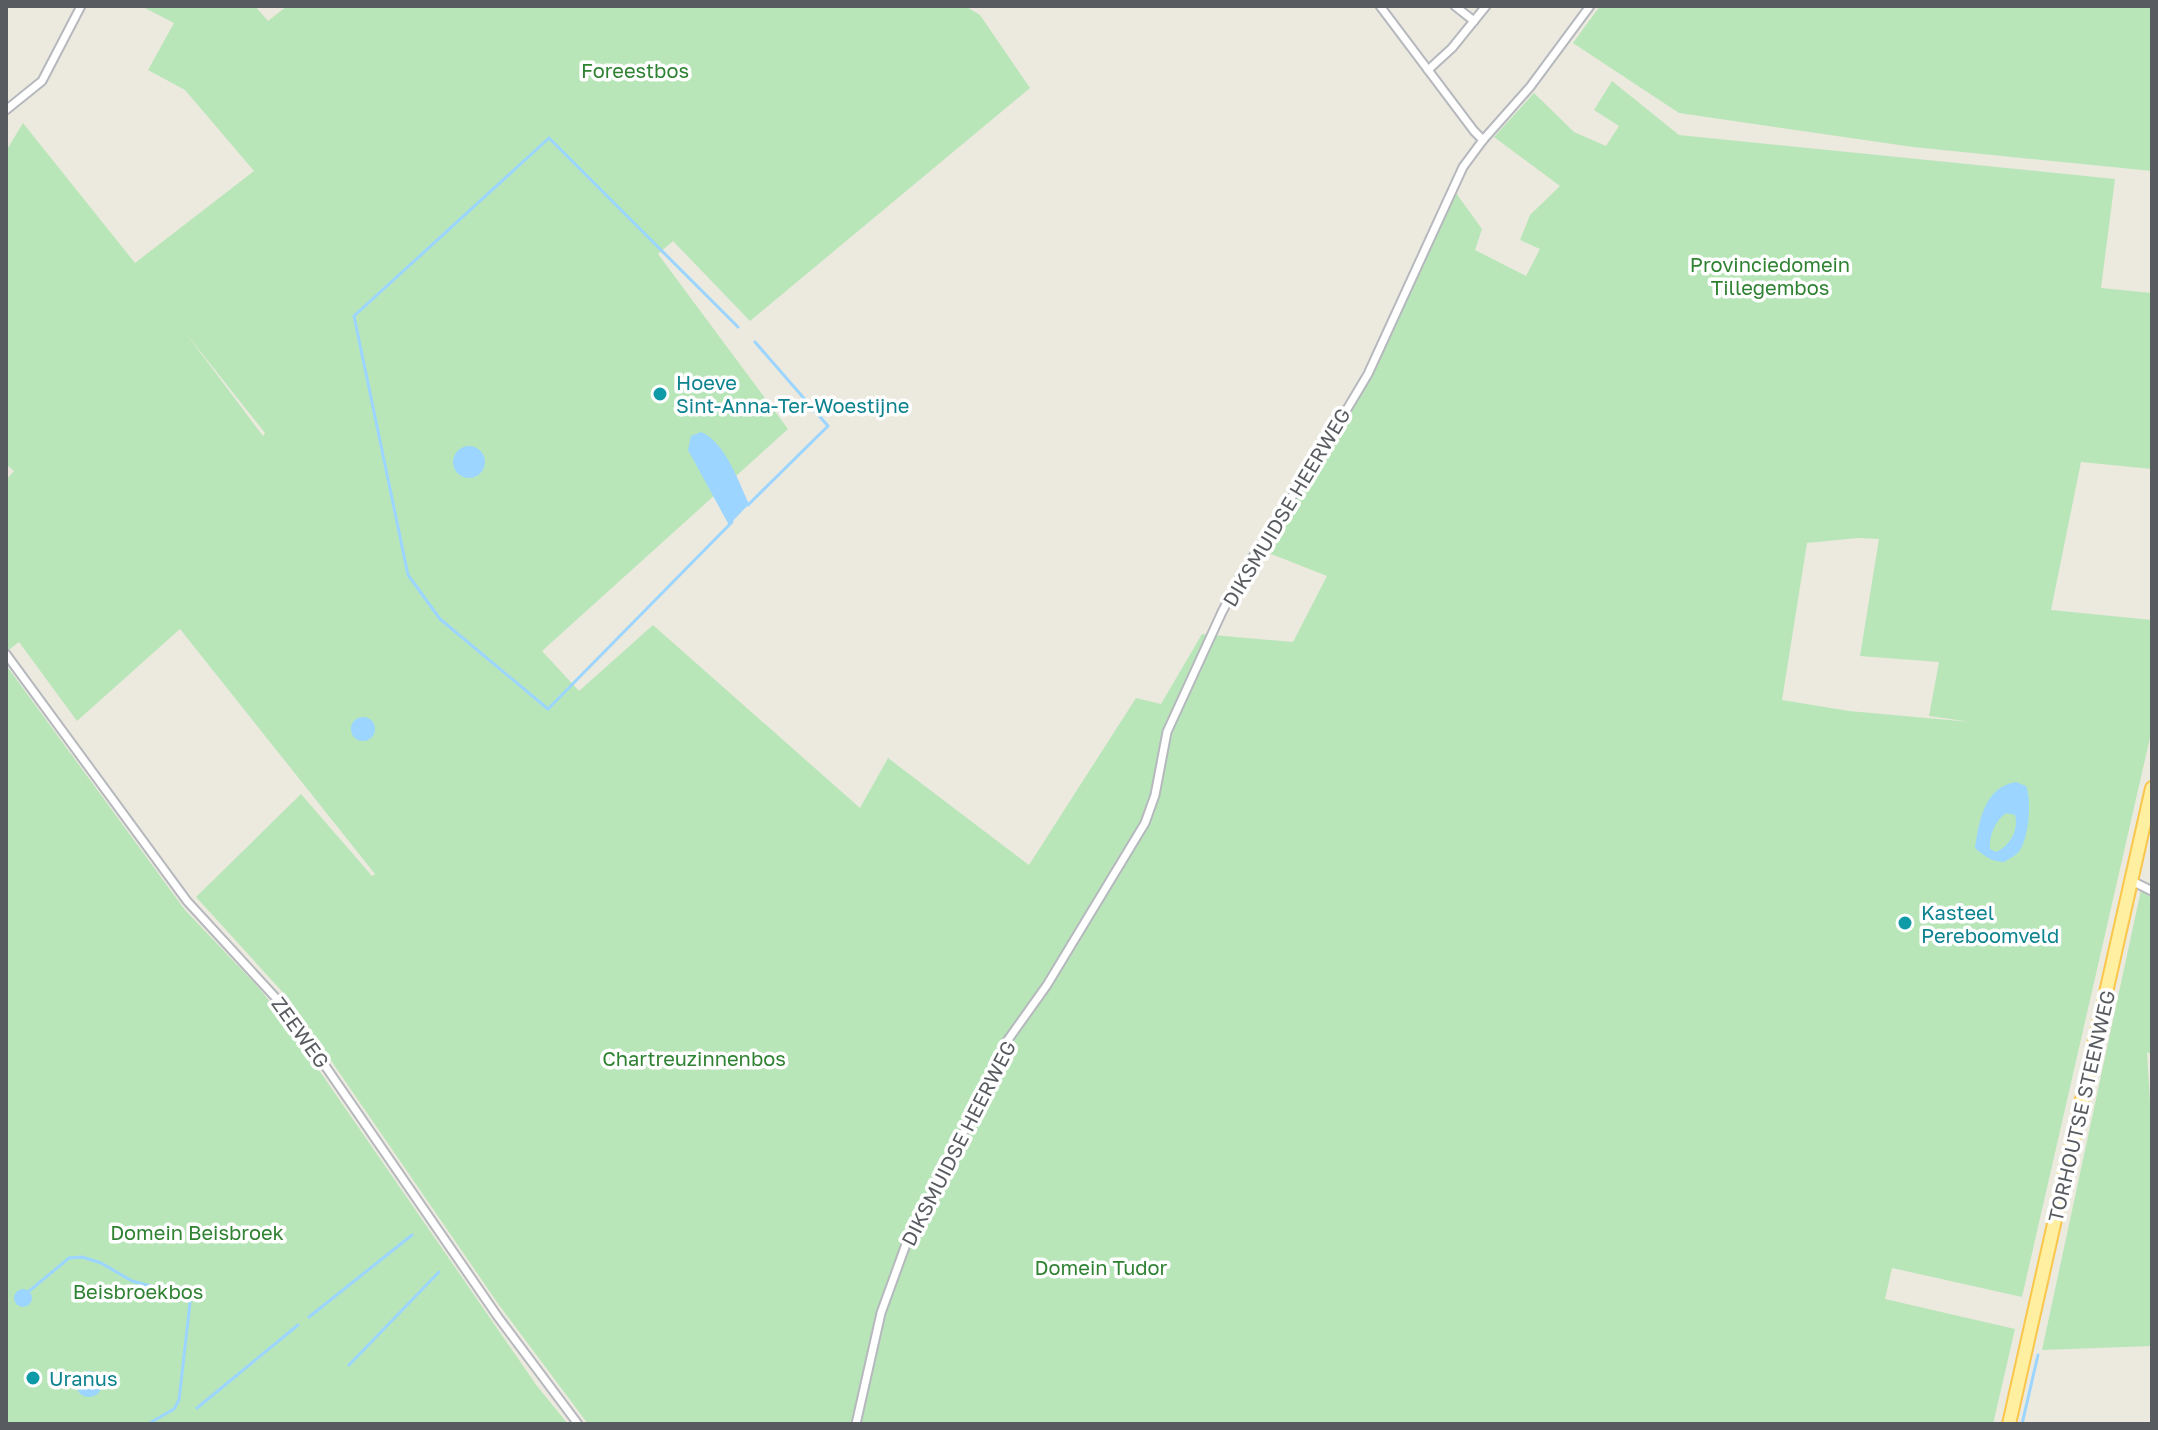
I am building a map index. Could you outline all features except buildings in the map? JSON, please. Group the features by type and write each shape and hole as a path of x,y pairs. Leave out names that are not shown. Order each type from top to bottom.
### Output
{"main road":[{"name":"TORHOUTSE STEENWEG","path":"2009,1424 2152,788"}],"street":[{"path":"6,110 42,81 81,6"},
{"path":"1380,6 1483,140"},
{"path":"1455,6 1474,21"},
{"path":"1428,70 1452,48 1486,6"},
{"name":"DIKSMUIDSE HEERWEG","path":"856,1424 881,1313 909,1236 943,1176 1005,1044 1047,985 1145,823 1155,795 1167,732 1222,612 1243,572 1368,374 1454,184 1483,140 1530,87 1590,6"},
{"name":"ZEEWEG","path":"6,654 187,901 286,1009 498,1317 578,1424"},
{"path":"2132,881 2152,891"}],"green space":[{"path":"141,6 255,6 268,21 287,6 965,6 980,15 1030,88 750,321 673,241 658,254 788,429 542,651 579,691 653,625 860,808 888,758 1029,865 1136,698 1161,704 1202,634 1293,642 1327,576 1264,551 1360,397 1456,193 1482,229 1475,250 1526,276 1540,249 1520,240 1530,215 1560,186 1494,137 1534,93 1574,132 1606,146 1619,126 1594,110 1612,81 1679,135 2115,179 2101,288 2152,293 2152,469 2081,462 2051,610 2152,620 2152,729 2022,1297 1892,1268 1885,1299 2015,1329 1993,1424 588,1424 499,1305 288,998 196,897 301,794 372,876 375,874 180,629 77,721 19,642 6,652 6,480 14,471 6,464 6,151 23,123 135,263 254,171 185,90 148,70 174,23","holes":["185,332 265,433 263,436","1879,539 1860,656 1939,662 1929,716 1971,722 1849,711 1782,700 1807,543"]},
{"path":"1600,6 2152,6 2152,171 1913,147 1679,113 1573,43"},
{"name":"Domein Beisbroek","path":"6,665 185,910 283,1018 537,1386 568,1424 6,1424"},
{"path":"2141,890 2152,898 2152,1055 2147,1052 2152,1135 2152,1346 2042,1350"}],"water":[{"path":"701,432 710,437 724,454 749,504 729,525 688,450 691,436"},
{"path":"469,446 480,451 485,462 480,473 469,478 458,473 453,462 458,451"},
{"path":"363,717 372,720 375,729 372,738 363,741 354,738 351,729 354,720"},
{"path":"2016,782 2026,786 2029,809 2023,844 2017,854 2004,862 1988,858 1975,848 1985,807 2005,785","holes":["2006,813 2015,815 2016,826 2009,842 1996,852 1990,849 1996,824"]},
{"path":"19,1289 27,1289 32,1298 30,1305 19,1307 14,1302 14,1294"},
{"path":"89,1371 98,1375 102,1384 98,1393 89,1397 80,1393 76,1384 80,1375"}],"waterway":[{"path":"732,522 548,709 440,619 408,575 354,316 549,138 738,327"},
{"path":"748,505 828,426 755,342"},
{"path":"309,1317 412,1235"},
{"path":"28,1292 69,1258 82,1257 101,1263 132,1281 184,1295 190,1303 179,1400 174,1409 148,1424"},
{"path":"349,1365 439,1272"},
{"path":"197,1408 298,1325"},
{"path":"2022,1424 2038,1355"}],"place":[{"name":"Hoeve Sint-Anna-Ter-Woestijne","path":"660,394"},
{"name":"Kasteel Pereboomveld","path":"1905,923"},
{"name":"Uranus","path":"33,1378"}],"park label":[{"name":"Foreestbos","path":"635,70"},
{"name":"Provinciedomein Tillegembos","path":"1770,276"},
{"name":"Chartreuzinnenbos","path":"694,1058"},
{"name":"Domein Tudor","path":"1101,1267"},
{"name":"Beisbroekbos","path":"138,1291"}]}
